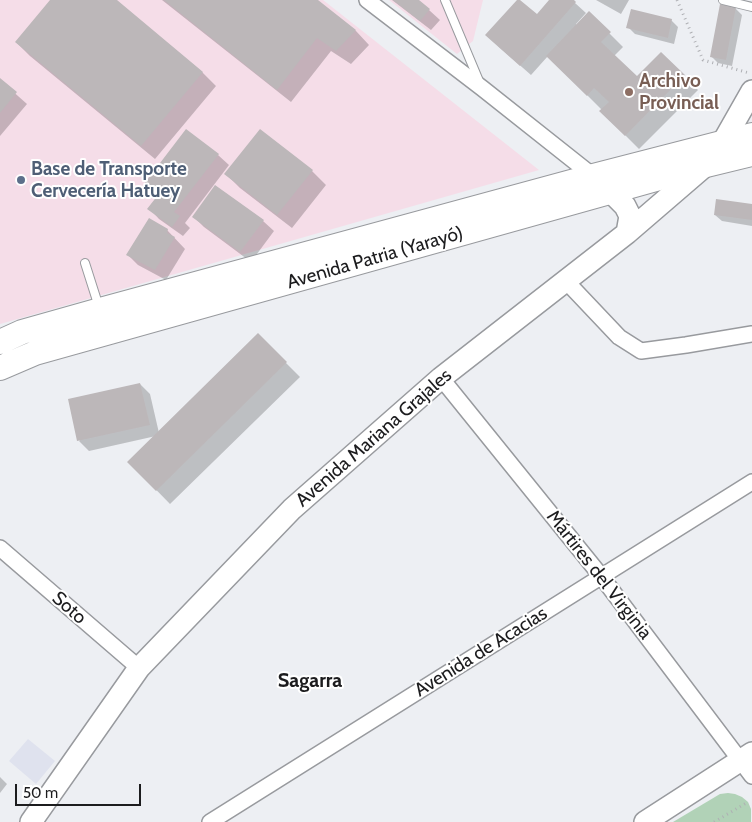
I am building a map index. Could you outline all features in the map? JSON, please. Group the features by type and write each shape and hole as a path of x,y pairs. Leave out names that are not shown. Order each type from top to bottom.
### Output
{"main road":[{"name":"Avenida Patria (Yarayó)","path":"0,342 22,332 100,310 593,176 752,135"},
{"name":"Avenida Patria (Yarayó)","path":"0,368 35,353 706,165 752,154"}],"street":[{"path":"366,0 482,88 593,176"},
{"name":"Avenida Mariana Grajales","path":"31,822 139,668 292,510 441,378 627,233 706,165 723,142 752,91"},
{"path":"612,192 625,206 630,216 627,233"},
{"path":"565,280 619,337 641,351 752,334"},
{"name":"Mártires del Virginia","path":"441,378 601,576 748,763"},
{"name":"Avenida de Acacias","path":"210,822 752,482"},
{"name":"Soto","path":"0,548 139,668"},
{"path":"645,822 748,763"}],"lane":[{"path":"445,0 482,88"},
{"path":"723,0 752,6"},
{"path":"85,263 100,310"}],"path":[{"path":"677,0 703,60 752,73"},
{"path":"714,822 748,802"}],"shaded area":[{"path":"0,0 323,0 539,170 0,324"},
{"path":"389,0 483,0 473,41 457,54"},
{"path":"28,739 55,761 36,784 9,761"}],"green space":[{"path":"728,793 742,797 748,802 751,809 751,822 673,822 720,794"}],"building":[{"path":"50,0 117,0 203,72 141,146 15,42"},
{"path":"164,0 318,0 356,30 336,51 317,38 277,90"},
{"path":"393,0 419,0 430,9 420,21"},
{"path":"517,0 520,0 537,14 549,0 574,0 576,2 520,66 485,35"},
{"path":"720,4 736,7 726,60 710,57"},
{"path":"631,9 672,19 668,38 626,28"},
{"path":"589,11 611,32 601,42 637,76 661,52 685,75 625,136 599,111 609,102 594,88 587,96 546,56"},
{"path":"0,78 17,92 0,113"},
{"path":"186,129 219,154 174,212 180,216 172,227 147,209 158,195 144,184"},
{"path":"260,129 313,170 277,215 224,174"},
{"path":"215,185 264,220 240,252 192,217"},
{"path":"716,199 752,204 752,220 714,215"},
{"path":"149,218 168,229 167,233 175,237 155,270 126,255"},
{"path":"258,333 287,362 156,491 127,462"},
{"path":"140,383 150,425 77,441 68,399"}],"place":[{"name":"Archivo Provincial","path":"629,92"},
{"name":"Base de Transporte Cervecería Hatuey","path":"21,180"}],"district":[{"name":"Sagarra","path":"310,681"}]}
